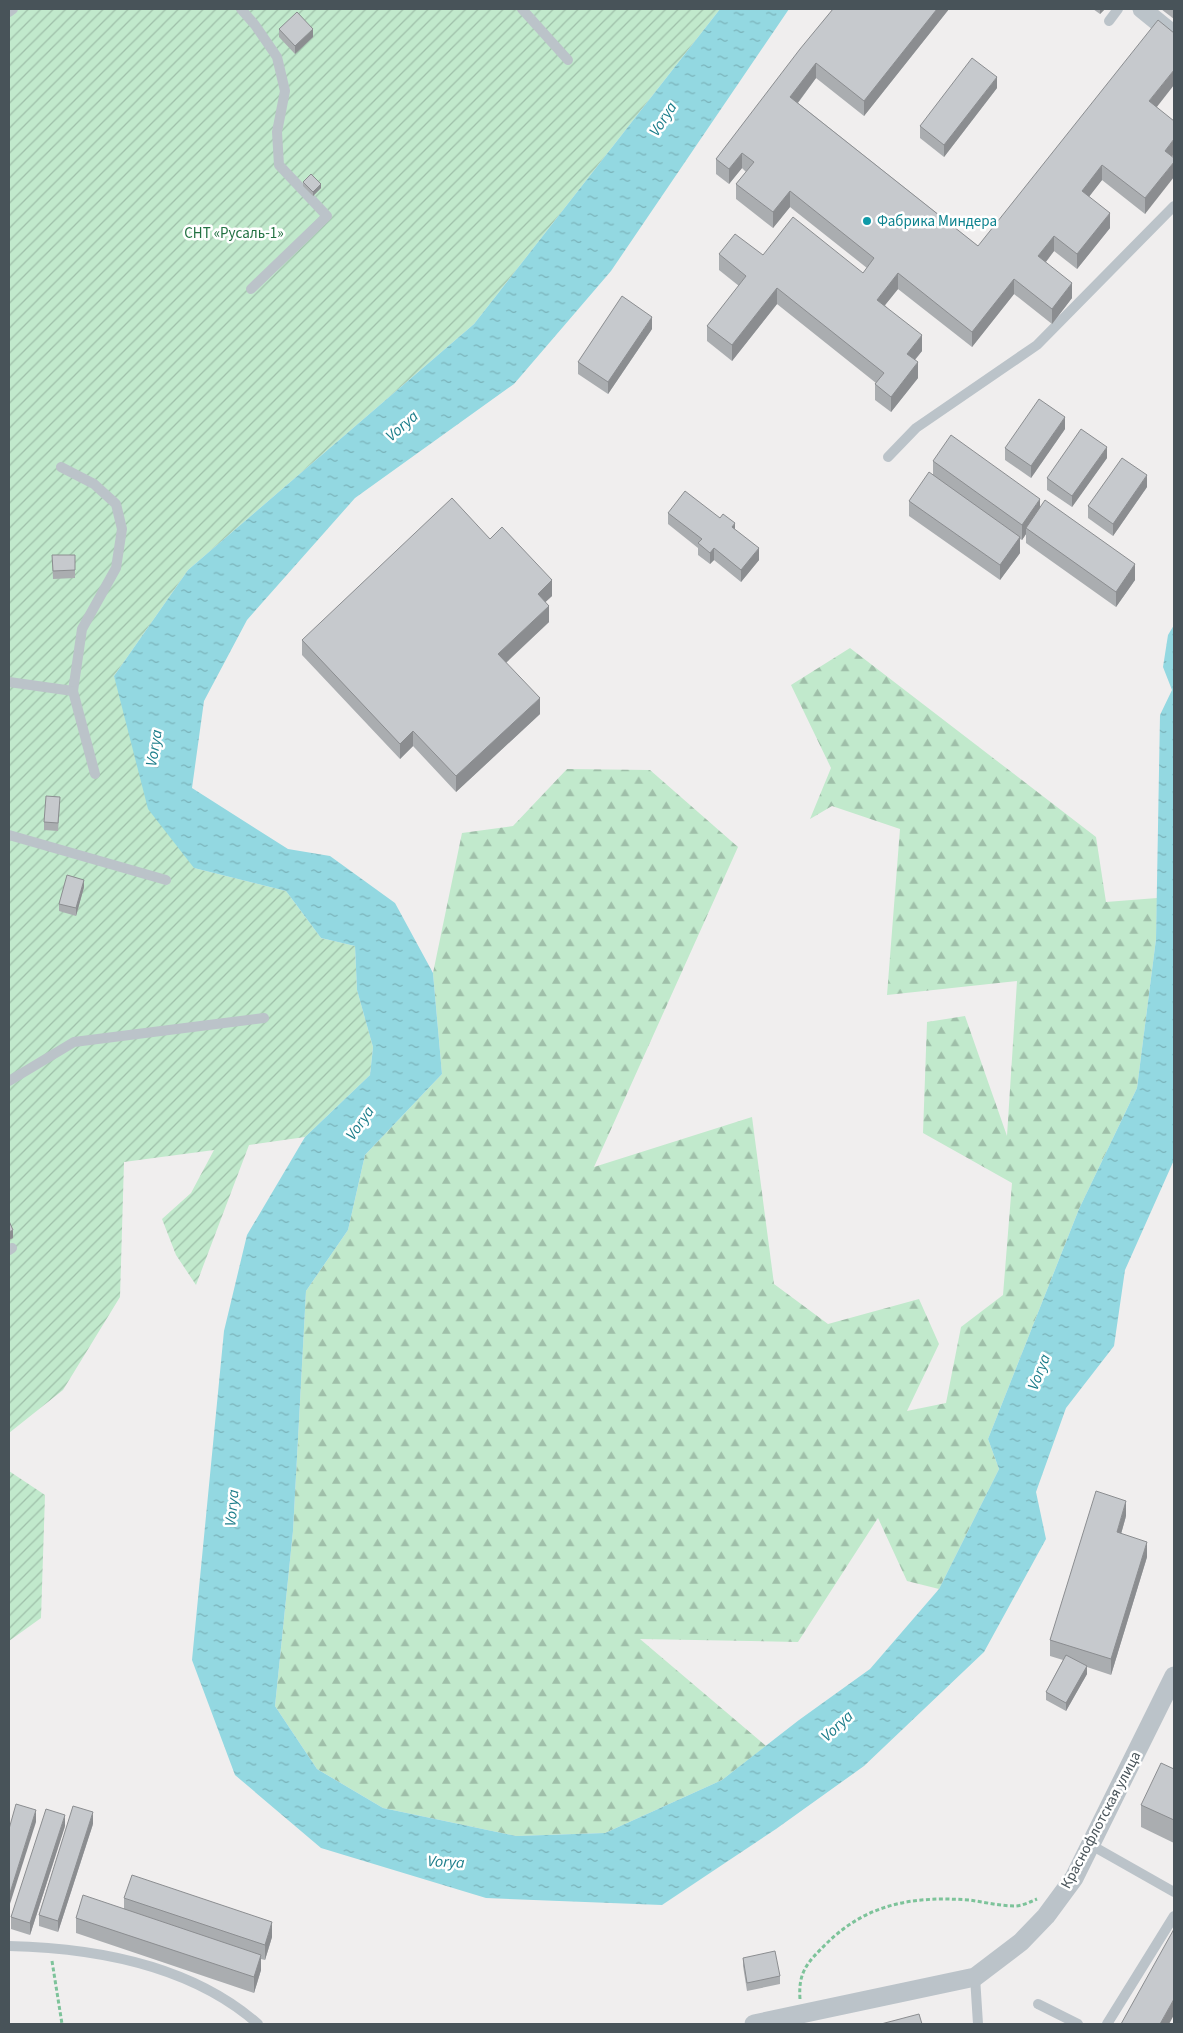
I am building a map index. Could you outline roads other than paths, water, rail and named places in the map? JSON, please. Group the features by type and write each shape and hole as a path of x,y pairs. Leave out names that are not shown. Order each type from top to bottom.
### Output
{"street":[{"path":"1142,9 1174,35"},
{"name":"Краснофлотская улица","path":"754,2024 975,1977 1021,1942 1046,1916 1074,1878 1174,1676"}],"lane":[{"path":"9,12 13,9"},
{"path":"242,9 277,57 283,82 285,91 277,132 279,165 327,216 251,289"},
{"path":"522,9 568,60"},
{"path":"1109,21 1118,9"},
{"path":"888,457 916,428 1037,345 1174,206"},
{"path":"61,466 94,484 116,504 122,529 116,568 82,629 74,691 95,774"},
{"path":"9,682 74,691"},
{"path":"9,835 166,880"},
{"path":"9,1081 74,1042 264,1018"},
{"path":"1091,1845 1174,1892"},
{"path":"1107,2024 1174,1916"},
{"path":"9,1946 50,1947 115,1957 177,1974 237,2006 258,2024"},
{"path":"975,1977 978,2024"},
{"path":"1038,2004 1078,2024"}],"water":[{"name":"Vorya","path":"720,9 789,9 611,271 514,384 355,498 247,620 204,701 192,788 288,849 330,856 395,903 433,973 442,1074 365,1155 348,1230 306,1291 293,1531 275,1706 317,1769 383,1808 516,1836 605,1833 722,1780 799,1720 870,1669 939,1589 999,1469 988,1439 1079,1209 1137,1088 1156,939 1160,715 1172,690 1163,667 1168,635 1174,625 1174,1160 1125,1270 1114,1346 1066,1408 1036,1492 1046,1539 984,1652 864,1766 776,1829 662,1905 486,1898 321,1848 235,1775 192,1660 224,1331 247,1235 305,1137 370,1075 373,1047 357,990 355,946 321,938 286,891 194,868 148,809 114,676 188,570 474,324"}],"place":[{"name":"Фабрика Миндера","path":"867,221"}],"park label":[{"name":"СНТ «Русаль-1»","path":"234,233"}]}
